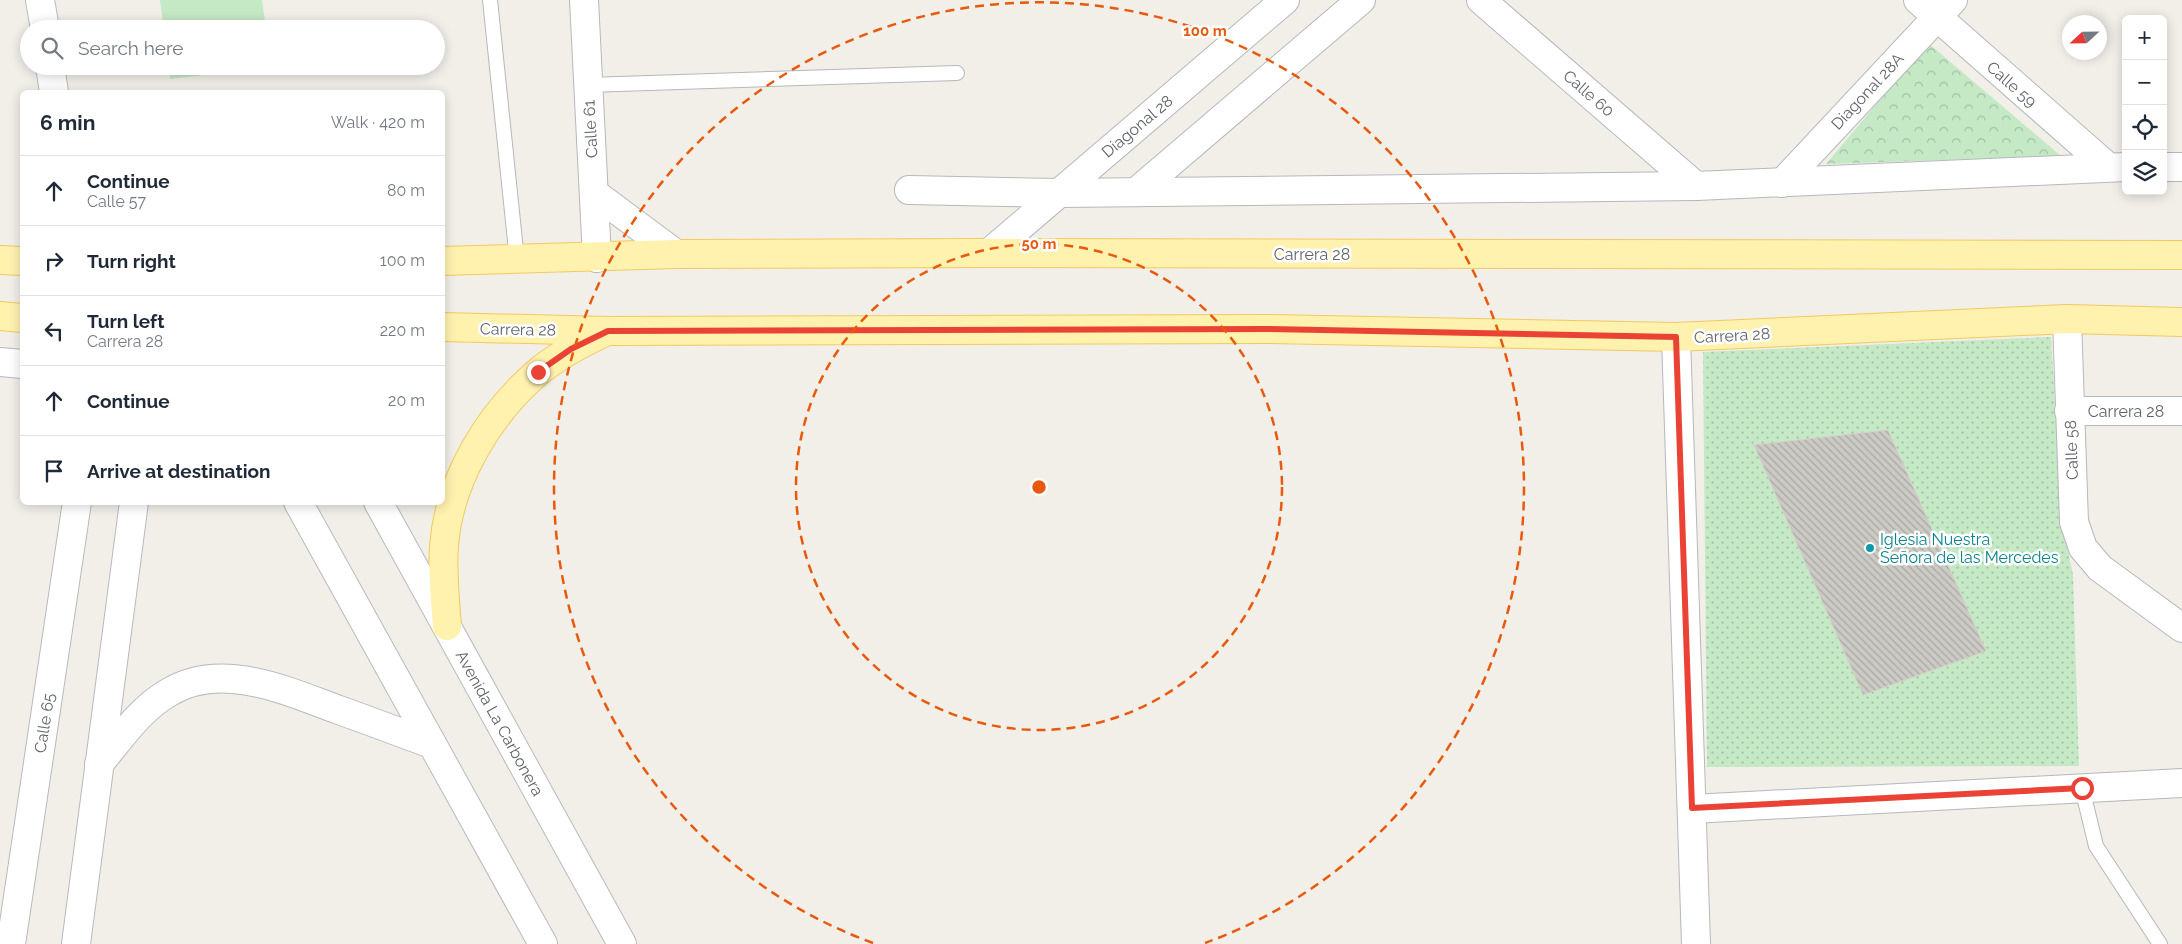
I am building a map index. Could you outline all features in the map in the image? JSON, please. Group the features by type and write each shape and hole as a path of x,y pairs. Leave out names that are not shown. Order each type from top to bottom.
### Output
{"main road":[{"name":"Carrera 28","path":"445,261 597,258 676,254 2182,255"},
{"path":"0,260 20,261"},
{"path":"0,316 20,318"},
{"name":"Carrera 28","path":"445,327 608,331 1267,329 1676,337 2067,319 2182,322"},
{"path":"447,626 443,585 444,545 452,505 460,482 485,432 509,400 538,372 571,349 608,331"}],"street":[{"path":"40,0 43,20"},
{"name":"Calle 61","path":"584,0 597,258"},
{"name":"Diagonal 28","path":"989,253 1286,0"},
{"path":"1136,192 1361,0"},
{"name":"Calle 60","path":"1481,0 1696,186"},
{"name":"Calle 59","path":"1936,6 2117,167"},
{"name":"Diagonal 28A","path":"1782,183 1936,6"},
{"path":"51,75 54,90"},
{"path":"909,190 1059,194 1696,186 2117,167"},
{"path":"2167,167 2182,167"},
{"path":"594,193 676,254"},
{"name":"Calle 58","path":"2067,319 2074,522 2083,548 2100,568 2182,628"},
{"path":"1676,337 1696,944"},
{"path":"0,362 20,364"},
{"name":"Carrera 28","path":"2069,411 2182,411"},
{"name":"Calle 65","path":"10,944 77,505"},
{"path":"76,944 134,505"},
{"path":"300,505 543,944"},
{"name":"Avenida La Carbonera","path":"380,505 622,944"},
{"path":"100,764 141,715 168,692 200,679 234,679 270,685 432,744"},
{"path":"1692,808 2182,783"}],"lane":[{"path":"490,0 517,260"},
{"path":"588,85 957,73"},
{"path":"2082,788 2096,846 2160,944"}],"green space":[{"path":"160,0 262,0 265,20 163,20"},
{"path":"1928,43 2061,156 1826,164"},
{"path":"170,75 204,75 170,79"},
{"path":"2051,337 2062,522 2073,575 2079,766 1707,767 1703,352"}],"building":[{"name":"Iglesia Nuestra Señora de las Mercedes","path":"1888,430 1986,651 1863,695 1754,445"}],"place":[{"name":"Iglesia Nuestra Señora de las Mercedes","path":"1870,548"}],"route":[{"path":"538,372 571,349 608,331 1267,329 1676,337 1692,808 2082,788"}]}
